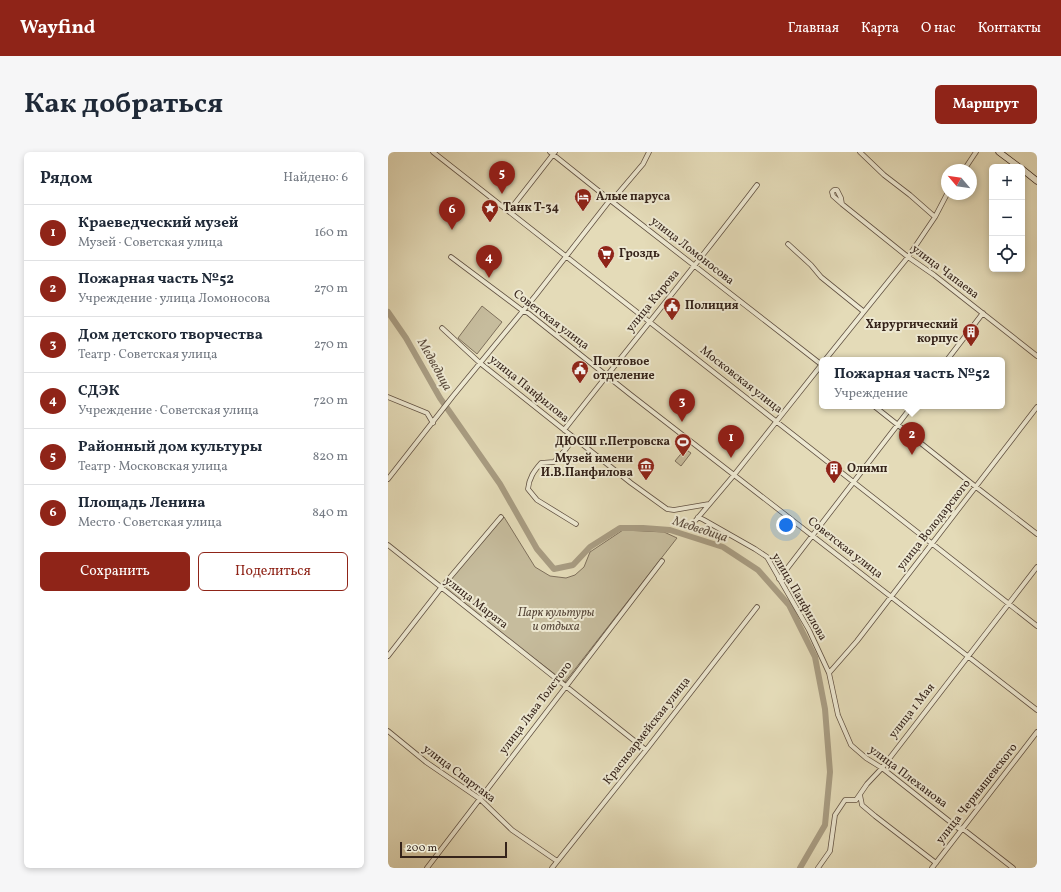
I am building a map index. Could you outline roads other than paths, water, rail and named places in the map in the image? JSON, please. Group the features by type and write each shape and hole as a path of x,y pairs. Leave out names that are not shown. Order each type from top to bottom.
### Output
{"street":[{"name":"Московская улица","path":"433,152 777,420 1037,626"},
{"path":"388,479 610,200 615,197 643,164 649,152"},
{"path":"860,152 884,175 935,217"},
{"path":"968,164 976,152"},
{"path":"1000,152 1015,164"},
{"path":"509,211 553,153"},
{"name":"улица Ломоносова","path":"553,153 610,200 819,363"},
{"path":"1025,171 1037,181"},
{"name":"улица Кирова","path":"564,430 649,321 695,266 757,185"},
{"path":"827,357 908,257 945,200"},
{"name":"улица Чапаева","path":"842,204 908,257 914,260 1037,356"},
{"path":"788,244 811,265 821,277 863,311"},
{"name":"Советская улица","path":"451,257 523,311 528,313 1037,710"},
{"path":"949,357 983,313"},
{"name":"улица Панфилова","path":"442,328 480,363 574,438 667,509 674,510 709,504"},
{"path":"709,504 819,369"},
{"path":"388,397 427,413 433,422"},
{"name":"улица Володарского","path":"829,673 857,641 890,596 1037,407"},
{"path":"878,409 1037,534"},
{"path":"779,579 910,409"},
{"path":"574,438 554,462 541,464 535,470 528,481 528,489 538,500 576,524"},
{"name":"улица Панфилова","path":"709,504 697,518 704,520 767,557 809,630 829,673"},
{"path":"388,656 441,588 501,517"},
{"name":"улица Марата","path":"388,545 646,750"},
{"name":"улица Льва Толстого","path":"427,868 662,561"},
{"name":"улица 1 Мая","path":"860,795 867,784 882,768 888,758 1037,567"},
{"name":"Красноармейская улица","path":"552,868 757,607"},
{"name":"улица Плеханова","path":"829,673 832,681 838,715 851,745 958,828 963,829 1013,868"},
{"name":"улица Спартака","path":"388,731 426,762 480,799 512,830 557,861"},
{"name":"улица Чернышевского","path":"932,868 1037,732"},
{"path":"860,795 862,805 874,816 936,863"},
{"path":"818,868 830,851 835,815 845,800 856,800 860,795"}],"waterway":[{"name":"Медведица","path":"388,312 406,338 440,398 500,484 537,549 554,569 573,565 590,547 620,528 670,530 723,547 758,570 789,605 815,657 825,709 830,772 825,825 800,868"}],"place":[{"name":"Районный дом культуры","path":"502,194"},
{"name":"Алые паруса","path":"583,212"},
{"name":"Танк Т-34","path":"490,223"},
{"name":"Площадь Ленина","path":"452,230"},
{"name":"Гроздь","path":"606,269"},
{"name":"СДЭК","path":"489,278"},
{"name":"Полиция","path":"672,321"},
{"name":"Хирургический корпус","path":"971,347"},
{"name":"Почтовое отделение","path":"580,384"},
{"name":"Дом детского творчества","path":"682,422"},
{"name":"Пожарная часть №52","path":"912,455"},
{"name":"ДЮСШ г.Петровска","path":"683,457"},
{"name":"Краеведческий музей","path":"731,458"},
{"name":"Музей имени И.В.Панфилова","path":"646,481"},
{"name":"Олимп","path":"834,484"}],"park label":[{"name":"Парк культуры и отдыха","path":"556,620"}]}
